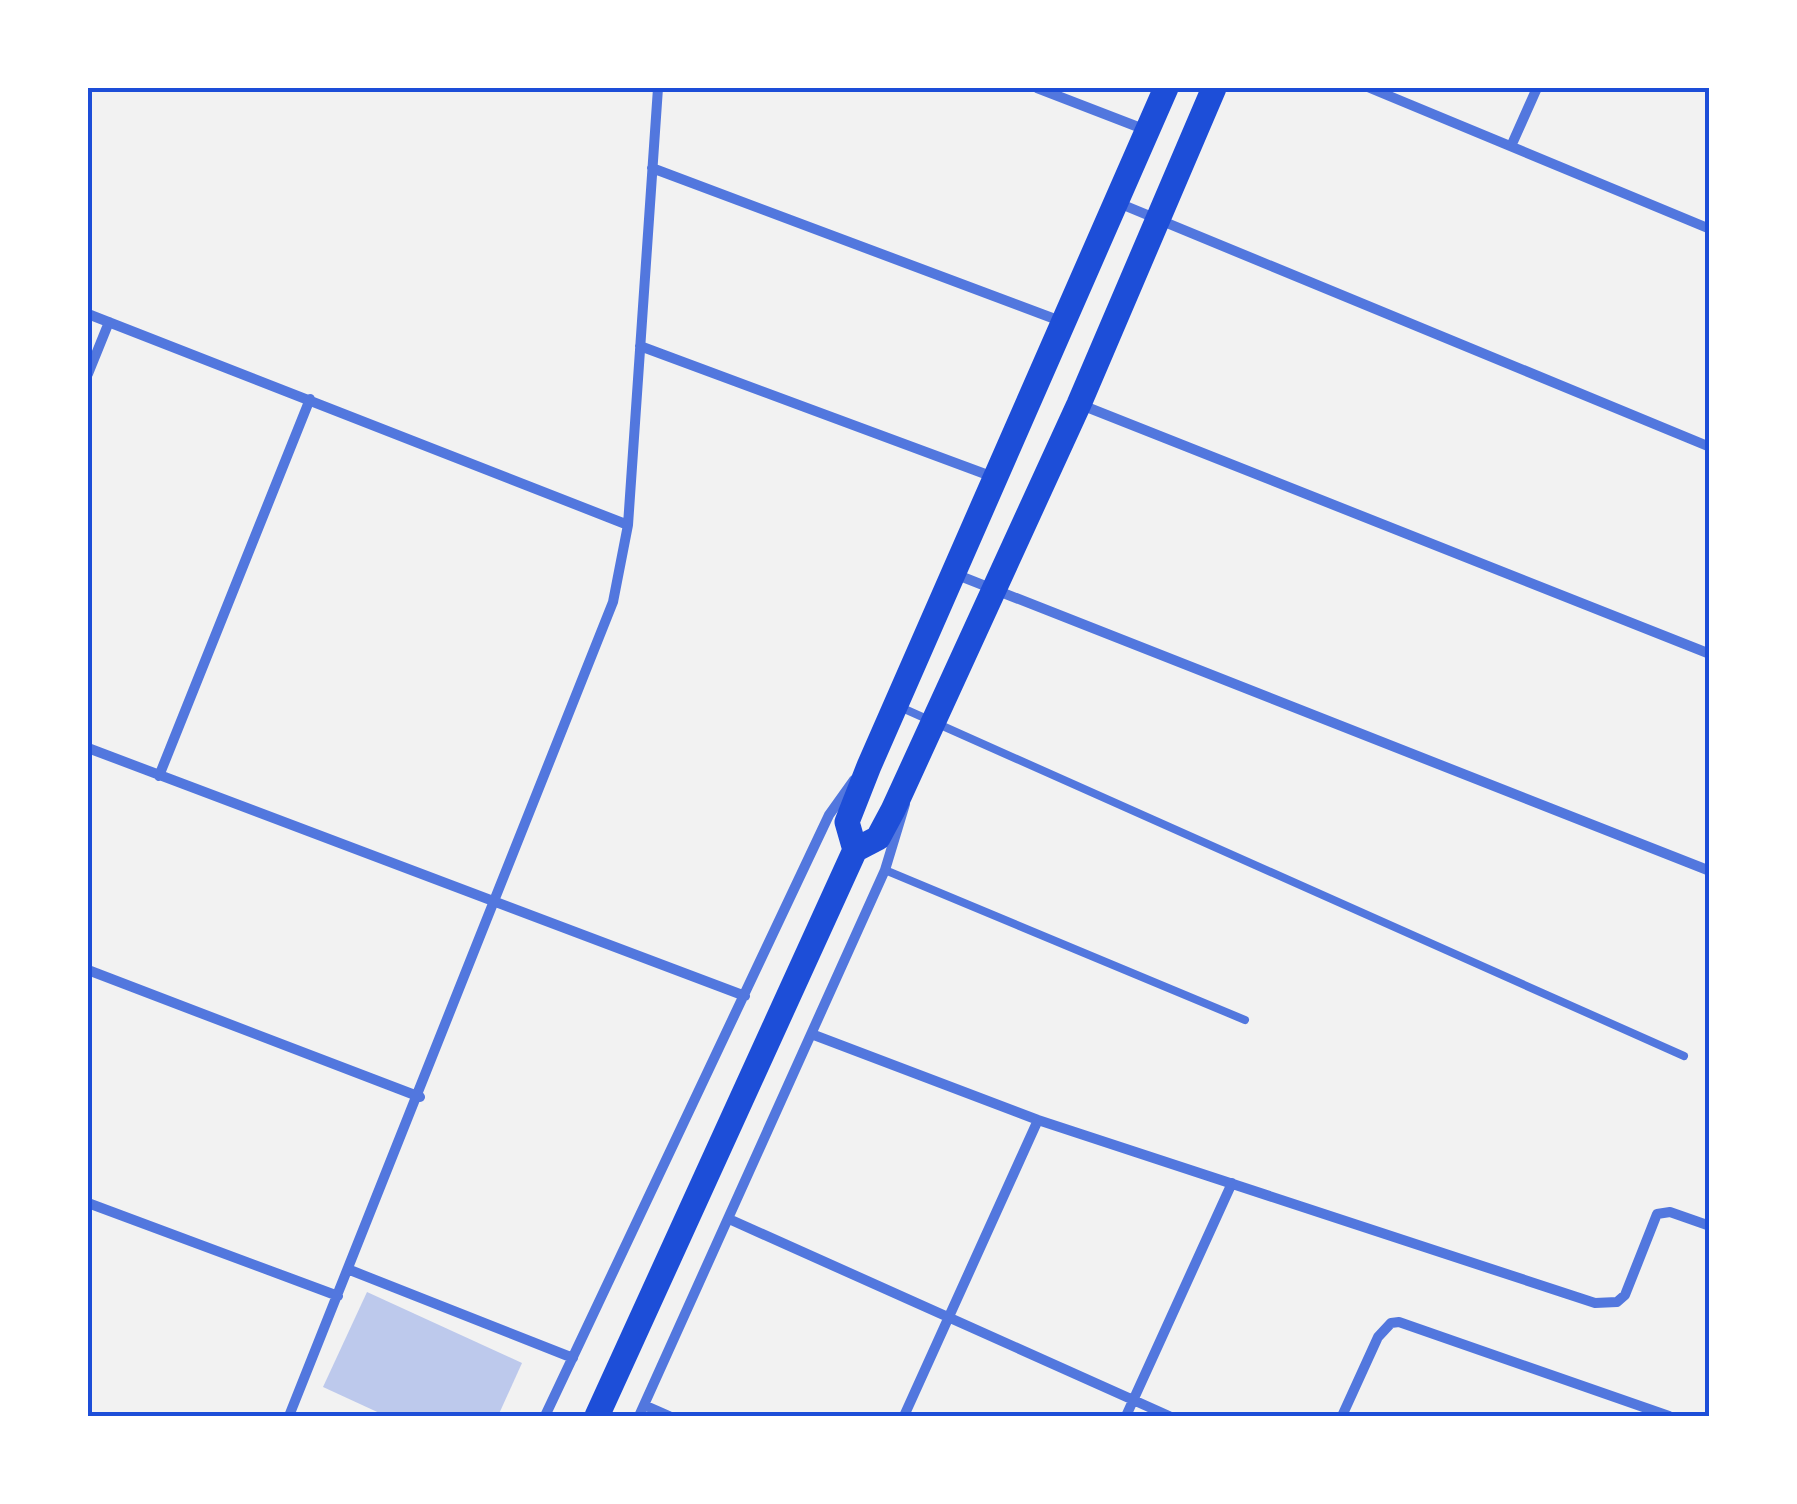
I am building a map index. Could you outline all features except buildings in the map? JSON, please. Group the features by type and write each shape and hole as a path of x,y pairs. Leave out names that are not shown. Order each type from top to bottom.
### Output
{"main road":[{"path":"597,1416 855,850 847,822 869,766 1166,88"},
{"path":"855,850 878,838 906,780 1078,404 1214,88"}],"street":[{"path":"289,1416 420,1097 614,602 628,525 658,88"},
{"path":"1037,88 1146,130"},
{"path":"1370,88 1512,144 1710,230"},
{"path":"1512,144 1536,88"},
{"path":"652,168 1064,322"},
{"path":"1115,201 1710,448"},
{"path":"88,314 628,525"},
{"path":"88,374 108,322"},
{"path":"640,346 998,478"},
{"path":"159,776 310,399"},
{"path":"1078,404 1710,654"},
{"path":"955,574 1710,871"},
{"path":"88,748 744,996"},
{"path":"545,1416 829,815 869,766"},
{"path":"669,1416 642,1411 886,870 904,816 906,780"},
{"path":"88,970 420,1097"},
{"path":"814,1035 1038,1120 1595,1302 1618,1302 1625,1295 1657,1214 1670,1212 1710,1226"},
{"path":"904,1416 1038,1120"},
{"path":"1126,1416 1232,1183"},
{"path":"88,1202 338,1296"},
{"path":"730,1219 1169,1416"},
{"path":"350,1270 572,1358"},
{"path":"1342,1416 1378,1337 1391,1322 1399,1322 1670,1416"}],"lane":[{"path":"896,705 1684,1056"},
{"path":"886,870 1246,1020"}]}
